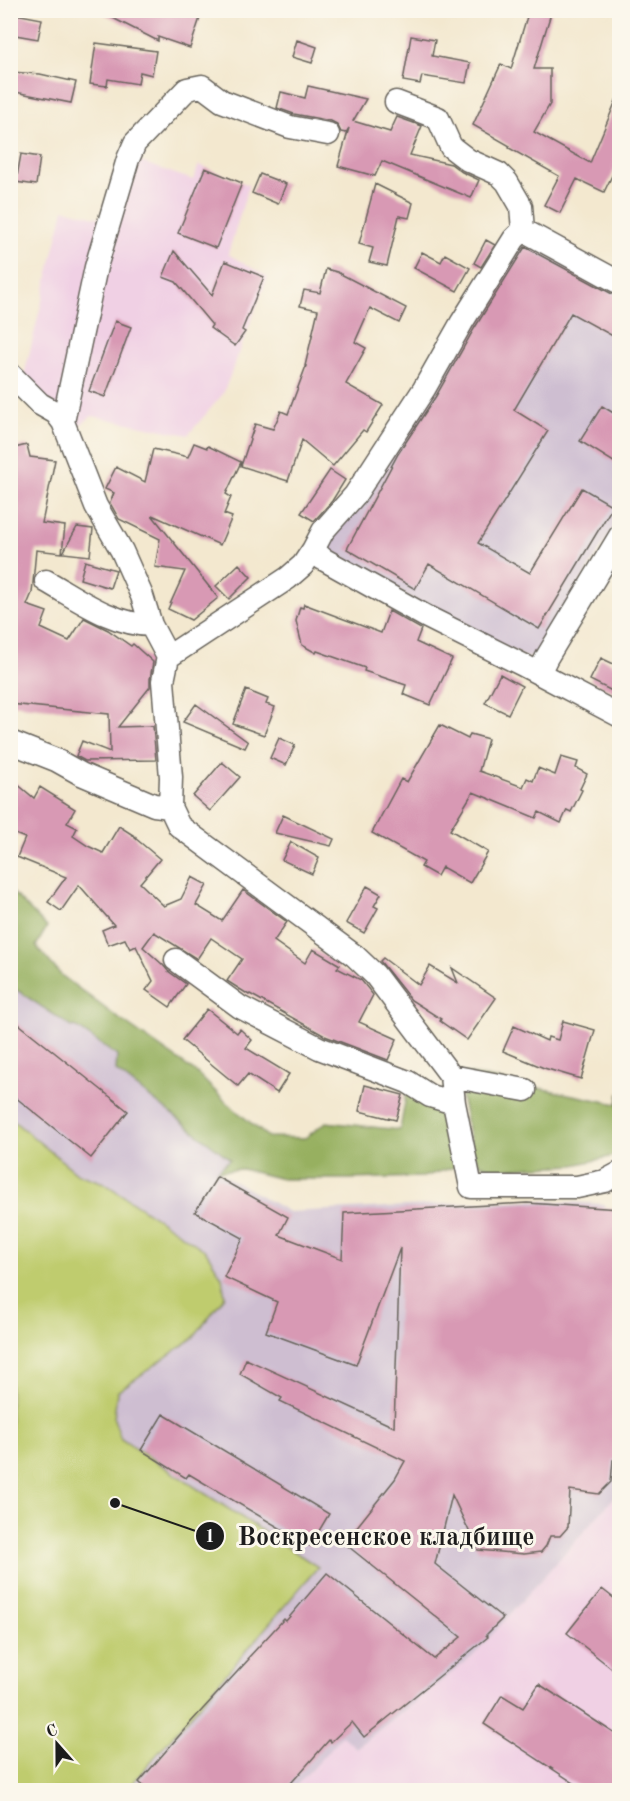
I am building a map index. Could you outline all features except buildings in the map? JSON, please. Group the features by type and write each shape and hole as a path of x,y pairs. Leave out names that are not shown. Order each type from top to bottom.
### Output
{"street":[{"path":"63,422 96,267 128,159 135,143 187,89 202,86 222,101 261,116 290,127 328,134"},
{"path":"168,657 288,578 303,565 323,531 355,495 424,388 514,239 523,230 521,206 507,182 499,174 468,160 451,147 438,118 396,102"},
{"path":"523,230 620,283"},
{"path":"10,374 19,395 56,413 63,422 96,506 122,550 142,596 151,625 168,657 163,681 171,777 170,807 179,826 355,956 375,975 451,1076 471,1187 577,1186 605,1181 620,1173"},
{"path":"539,673 620,536"},
{"path":"313,550 323,559 428,617 620,716"},
{"path":"46,581 98,610 137,625 151,625"},
{"path":"10,742 56,760 81,774 154,806 170,807"},
{"path":"176,960 240,1007 319,1048 408,1082 430,1096 454,1102"},
{"path":"451,1076 525,1090"}],"shaded area":[{"path":"138,161 193,180 199,165 249,185 228,254 268,277 223,394 188,435 92,416 77,427 23,380 64,209 117,222"},
{"path":"522,242 619,291 619,519 536,655 527,658 429,609 328,549 323,543"},
{"path":"10,986 72,1027 75,1026 117,1056 116,1071 230,1159 217,1171 289,1212 527,1200 604,1204 607,1230 619,1232 619,1492 472,1657 356,1748 342,1736 292,1790 129,1790 318,1567 121,1439 114,1419 117,1392 193,1338 206,1251 104,1183 78,1174 11,1118"},
{"path":"619,1492 619,1790 292,1790 342,1735 356,1748 472,1657"}],"green space":[{"path":"10,890 47,927 36,946 61,975 197,1073 228,1104 268,1137 305,1138 326,1122 400,1130 407,1090 440,1113 452,1129 457,1148 455,1167 423,1177 349,1179 282,1179 242,1169 217,1171 230,1159 116,1071 117,1056 75,1026 72,1027 11,986"},
{"path":"456,1071 617,1104 619,1093 619,1155 574,1165 496,1169 480,1164 473,1154"},
{"path":"10,1118 78,1174 104,1183 206,1251 222,1277 225,1296 193,1338 117,1392 114,1419 121,1439 318,1567 129,1790 11,1790"}],"place":[{"name":"Воскресенское кладбище","path":"115,1503"}]}
